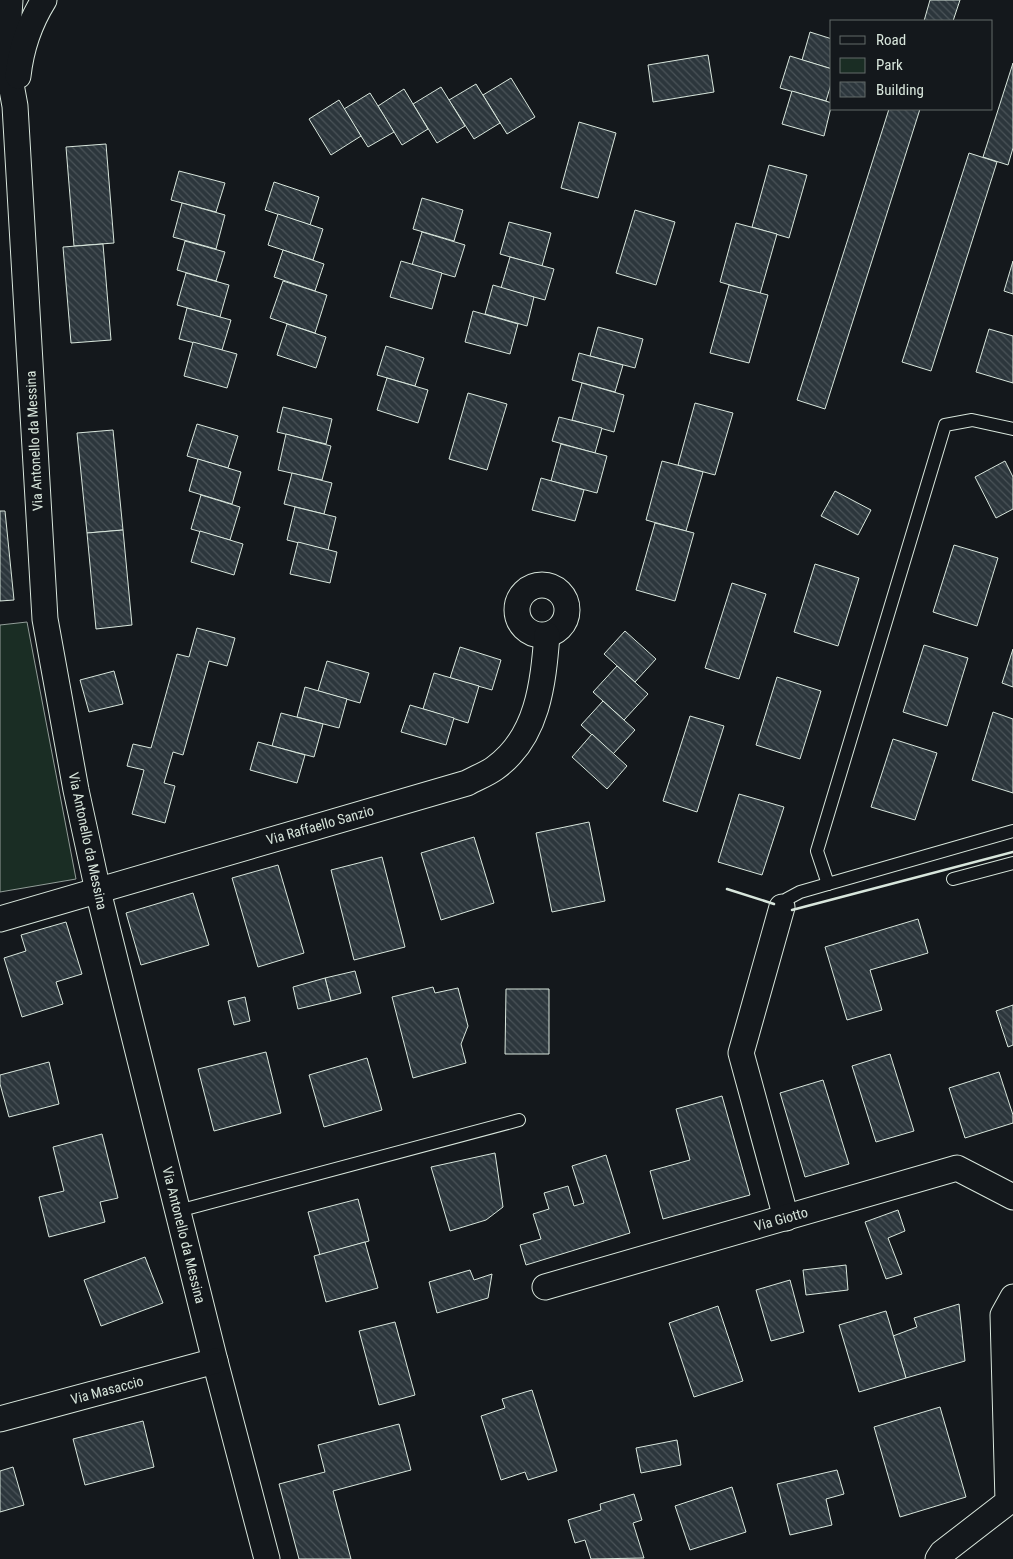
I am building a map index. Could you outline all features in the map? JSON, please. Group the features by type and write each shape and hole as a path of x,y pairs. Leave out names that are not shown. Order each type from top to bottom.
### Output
{"street":[{"path":"10,0 6,57 14,106"},
{"path":"14,106 21,49 44,0"},
{"name":"Via Antonello da Messina","path":"14,106 45,619 76,790 98,891 215,1361 267,1559"},
{"name":"Via Raffaello Sanzio","path":"0,919 467,783 495,768 513,751 529,728 543,684 547,635"},
{"path":"782,907 741,1053 786,1218"},
{"name":"Via Giotto","path":"545,1287 957,1168 1013,1197"},
{"path":"938,1559 942,1553 1008,1502 1003,1315 1013,1297"},
{"name":"Via Masaccio","path":"0,1419 215,1361"}],"lane":[{"path":"828,884 817,851 945,425 972,420 1013,428"},
{"path":"782,907 787,900 800,892 1013,831"},
{"path":"953,880 1013,863"},
{"path":"178,1211 519,1120"}],"green space":[{"path":"27,622 76,879 0,892 0,625"}],"building":[{"path":"930,0 960,0 953,20 924,20"},
{"path":"810,32 830,38 830,68 802,60"},
{"path":"708,55 714,92 653,102 648,65"},
{"path":"790,56 830,68 830,88 826,101 780,88"},
{"path":"1013,63 1013,148 1008,165 983,157"},
{"path":"511,78 535,117 507,134 483,95"},
{"path":"476,84 500,123 474,139 449,100"},
{"path":"441,87 465,126 437,143 413,104"},
{"path":"404,89 428,129 402,145 378,106"},
{"path":"792,91 830,102 830,110 824,136 782,124"},
{"path":"370,93 394,132 368,147 344,109"},
{"path":"339,100 361,136 331,155 309,119"},
{"path":"889,110 920,110 825,409 797,400"},
{"path":"579,122 616,133 598,198 561,188"},
{"path":"106,144 114,243 74,246 66,147"},
{"path":"969,153 997,162 931,371 902,362"},
{"path":"769,165 807,175 789,238 752,227"},
{"path":"179,171 225,183 216,212 171,200"},
{"path":"274,182 319,197 310,225 265,210"},
{"path":"422,198 463,210 454,241 413,229"},
{"path":"182,203 225,215 216,249 173,237"},
{"path":"635,210 675,222 656,285 616,273"},
{"path":"278,214 323,229 313,260 268,245"},
{"path":"509,222 551,233 542,266 500,254"},
{"path":"736,223 777,234 760,294 720,282"},
{"path":"422,232 465,245 455,277 412,265"},
{"path":"185,241 225,252 216,281 177,270"},
{"path":"103,244 111,340 71,343 63,247"},
{"path":"283,250 324,264 315,291 274,277"},
{"path":"510,257 554,269 545,300 501,288"},
{"path":"401,261 442,273 432,309 390,297"},
{"path":"1013,261 1013,294 1004,291"},
{"path":"186,273 229,285 220,317 177,305"},
{"path":"283,281 327,295 315,333 270,318"},
{"path":"493,285 534,297 527,326 485,314"},
{"path":"729,285 768,295 749,363 710,353"},
{"path":"187,308 231,320 222,350 179,339"},
{"path":"473,311 518,324 510,354 465,342"},
{"path":"287,324 326,337 316,368 277,355"},
{"path":"598,327 643,339 635,368 590,356"},
{"path":"989,329 1013,336 1013,383 976,372"},
{"path":"193,342 237,354 227,388 184,376"},
{"path":"386,346 424,358 415,386 377,375"},
{"path":"579,353 623,365 615,392 572,380"},
{"path":"387,378 428,390 418,423 377,410"},
{"path":"582,383 624,395 614,432 572,420"},
{"path":"468,393 507,404 487,470 449,459"},
{"path":"695,403 733,413 715,475 678,465"},
{"path":"283,407 332,419 326,444 277,432"},
{"path":"559,417 602,428 595,453 552,441"},
{"path":"197,424 238,436 228,468 187,456"},
{"path":"113,430 123,530 87,533 77,433"},
{"path":"286,434 331,446 322,480 278,470"},
{"path":"561,444 607,456 597,493 551,481"},
{"path":"198,459 241,472 232,504 189,491"},
{"path":"662,461 703,472 686,531 646,520"},
{"path":"1005,461 1013,477 1013,509 996,518 975,477"},
{"path":"292,473 332,483 324,514 284,504"},
{"path":"541,478 584,490 575,521 532,510"},
{"path":"835,491 871,510 858,535 821,516"},
{"path":"201,495 240,507 230,540 191,529"},
{"path":"295,507 336,517 328,550 287,540"},
{"path":"0,511 5,511 14,600 0,601"},
{"path":"655,523 694,533 675,601 636,590"},
{"path":"123,530 132,625 96,629 87,533"},
{"path":"200,531 243,544 234,575 191,562"},
{"path":"298,542 337,552 330,583 290,574"},
{"path":"954,545 998,558 977,626 933,612"},
{"path":"815,564 859,578 838,646 794,632"},
{"path":"732,583 766,594 739,679 705,668"},
{"path":"197,628 235,638 227,666 209,661 183,755 173,752 164,783 175,786 165,823 132,814 144,770 127,766 133,744 151,748 177,654 189,657"},
{"path":"625,631 656,659 635,682 604,654"},
{"path":"924,645 968,658 947,726 903,712"},
{"path":"460,647 501,660 492,690 450,678"},
{"path":"1013,649 1013,687 1002,683"},
{"path":"327,661 369,673 360,703 318,691"},
{"path":"617,666 648,694 624,720 593,692"},
{"path":"114,671 123,704 89,712 80,680"},
{"path":"434,673 479,686 468,723 423,709"},
{"path":"777,677 821,691 800,759 756,745"},
{"path":"305,687 347,699 339,728 297,717"},
{"path":"603,701 635,730 613,754 581,725"},
{"path":"410,705 454,718 446,745 401,732"},
{"path":"993,712 1013,719 1013,793 972,780"},
{"path":"281,713 323,724 314,757 272,746"},
{"path":"690,716 724,726 697,812 663,801"},
{"path":"592,734 627,766 607,789 572,757"},
{"path":"893,739 937,753 915,820 871,807"},
{"path":"258,742 305,755 297,783 250,770"},
{"path":"739,794 784,807 762,875 718,862"},
{"path":"589,822 605,901 552,912 536,833"},
{"path":"474,837 494,903 441,920 421,853"},
{"path":"382,857 405,947 354,960 331,870"},
{"path":"278,865 304,953 258,967 232,878"},
{"path":"193,893 209,945 141,965 126,913"},
{"path":"918,919 928,953 870,970 882,1010 847,1020 825,947"},
{"path":"66,922 82,974 56,982 63,1004 22,1017 4,958 26,951 21,935"},
{"path":"355,971 361,993 331,1001 325,978"},
{"path":"325,978 331,1001 298,1009 293,987"},
{"path":"433,987 435,993 458,988 468,1026 461,1044 466,1063 413,1078 392,997"},
{"path":"506,989 549,989 549,1054 505,1054"},
{"path":"245,997 250,1021 234,1025 228,1001"},
{"path":"1013,1005 1013,1045 1008,1047 996,1011"},
{"path":"266,1052 281,1113 214,1131 198,1069"},
{"path":"890,1054 914,1131 876,1142 852,1066"},
{"path":"367,1058 382,1110 324,1127 309,1075"},
{"path":"49,1062 59,1104 9,1117 0,1084 0,1075"},
{"path":"999,1072 1013,1115 1013,1123 965,1138 949,1088"},
{"path":"823,1080 849,1164 805,1177 780,1093"},
{"path":"722,1096 750,1195 663,1219 650,1171 690,1160 676,1109"},
{"path":"102,1134 118,1198 100,1202 105,1222 49,1237 39,1197 64,1191 53,1147"},
{"path":"495,1153 503,1207 486,1220 450,1231 431,1167"},
{"path":"606,1155 630,1233 526,1265 520,1245 541,1239 533,1214 549,1209 544,1193 568,1186 574,1206 584,1203 572,1166"},
{"path":"358,1199 369,1241 320,1255 308,1212"},
{"path":"898,1210 905,1231 888,1238 902,1274 886,1279 865,1222"},
{"path":"365,1242 378,1288 326,1302 314,1256"},
{"path":"145,1257 163,1303 101,1326 84,1280"},
{"path":"846,1265 848,1290 806,1295 803,1270"},
{"path":"470,1270 474,1280 492,1274 488,1298 437,1313 429,1282"},
{"path":"790,1280 804,1332 771,1341 756,1290"},
{"path":"959,1304 965,1361 906,1378 893,1336 917,1327 914,1318"},
{"path":"718,1306 743,1381 694,1397 669,1323"},
{"path":"886,1311 906,1378 859,1392 839,1325"},
{"path":"395,1322 415,1395 379,1405 359,1331"},
{"path":"532,1390 557,1471 528,1480 525,1472 501,1480 481,1416 505,1408 502,1399"},
{"path":"940,1407 966,1497 900,1517 874,1427"},
{"path":"143,1421 154,1467 85,1485 73,1439"},
{"path":"399,1424 411,1470 333,1491 351,1559 299,1559 279,1484 325,1472 318,1445"},
{"path":"677,1440 681,1465 641,1473 636,1448"},
{"path":"13,1467 24,1505 0,1512 0,1471"},
{"path":"837,1470 844,1494 826,1499 832,1525 790,1535 777,1484"},
{"path":"732,1487 746,1532 690,1550 675,1506"},
{"path":"634,1494 642,1520 633,1523 644,1558 591,1559 585,1540 575,1543 568,1520 601,1510 600,1504"}],"wall":[{"path":"792,910 1013,852"},
{"path":"727,889 774,904"}]}
